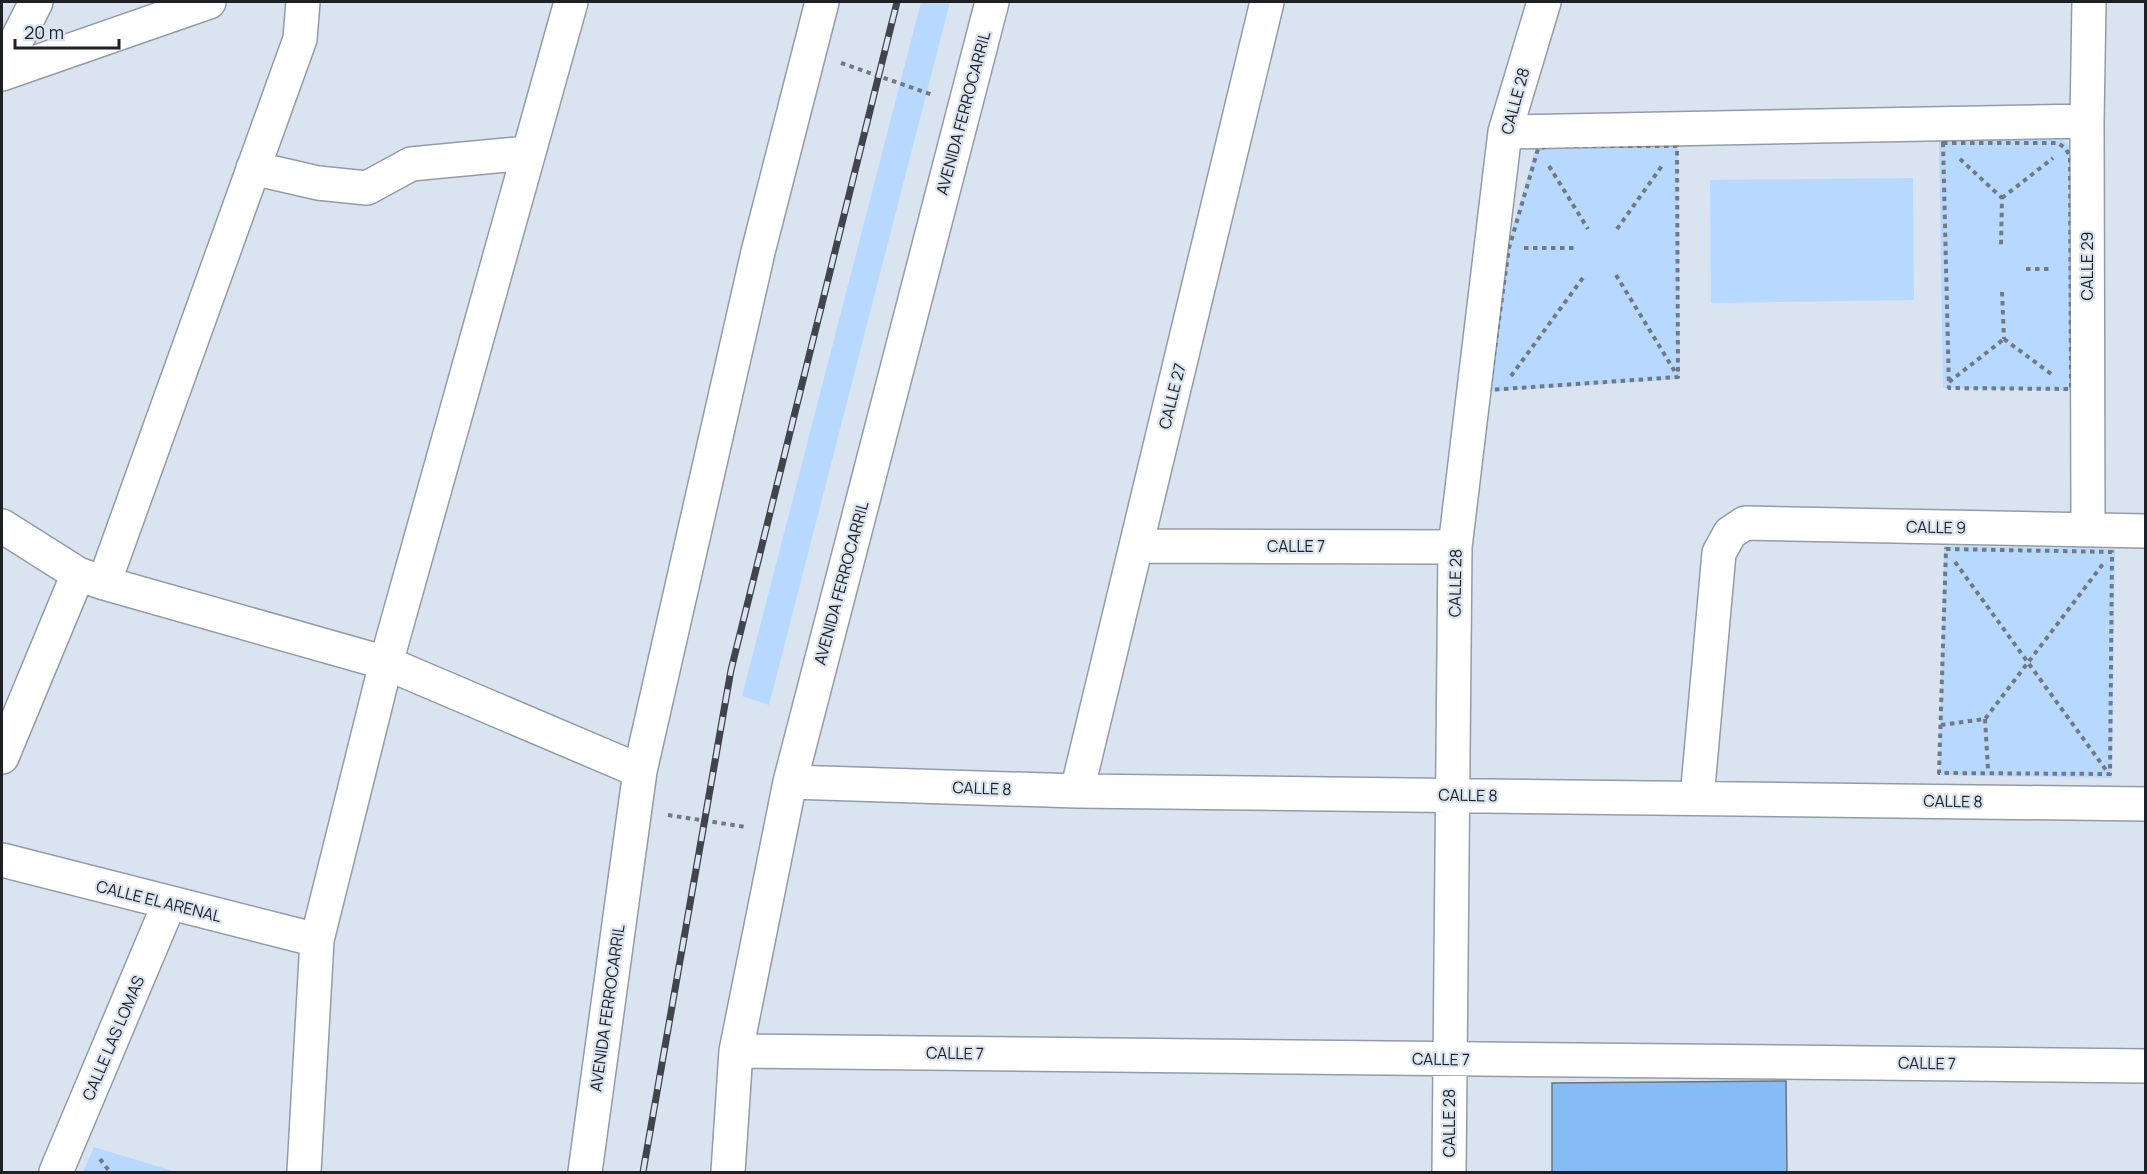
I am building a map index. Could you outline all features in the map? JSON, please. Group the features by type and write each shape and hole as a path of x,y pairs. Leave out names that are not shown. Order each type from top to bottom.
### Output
{"street":[{"path":"2,69 36,2"},
{"path":"2,74 209,2"},
{"path":"2,757 91,579 253,168 300,39 303,2"},
{"path":"304,1173 317,940 386,663 571,2"},
{"name":"AVENIDA FERROCARRIL","path":"585,1173 640,771 758,252 822,2"},
{"name":"AVENIDA FERROCARRIL","path":"728,1173 736,1051 790,782 992,2"},
{"name":"CALLE 27","path":"1077,791 1267,2"},
{"name":"CALLE 28","path":"1449,1173 1455,547 1505,132 1544,2"},
{"name":"CALLE 29","path":"2089,2 2079,402 2104,537"},
{"path":"1505,132 2087,121"},
{"path":"253,168 318,183 367,188 411,164 528,153"},
{"name":"CALLE 9","path":"1697,798 1719,553 1730,533 1745,522 2104,537 2145,531"},
{"path":"2,526 91,579 386,663 640,771"},
{"name":"CALLE 7","path":"1136,546 1455,547"},
{"name":"CALLE 8","path":"790,782 1077,791 2145,804"},
{"name":"CALLE EL ARENAL","path":"2,860 317,940"},
{"name":"CALLE LAS LOMAS","path":"56,1173 169,904"},
{"name":"CALLE 7","path":"736,1051 2145,1065"}],"path":[{"path":"809,52 965,106"},
{"path":"1943,143 2058,143 2066,148 2070,156 2071,269 2079,402"},
{"path":"1943,143 1949,388 2079,402"},
{"path":"1943,143 2002,198 2001,245"},
{"path":"1538,149 1547,146 1677,146"},
{"path":"1617,229 1677,146"},
{"path":"1677,146 1678,377"},
{"path":"2002,198 2066,148"},
{"path":"1538,149 1588,229"},
{"path":"1538,149 1509,248 1489,390 1678,377"},
{"path":"1509,248 1574,248"},
{"path":"2026,269 2071,269"},
{"path":"1501,390 1585,275"},
{"path":"1616,275 1678,377"},
{"path":"2002,292 2004,339 2079,402"},
{"path":"1949,381 2004,339"},
{"path":"1946,549 2104,537"},
{"path":"1989,773 1985,719 2028,662 2104,537"},
{"path":"2104,537 2110,774"},
{"path":"1946,549 2110,774"},
{"path":"1946,549 1939,773 2110,774"},
{"path":"1941,725 1985,719"},
{"path":"634,810 780,831"},
{"path":"99,1157 110,1173"}],"shaded area":[{"path":"921,2 950,2 769,705 742,696"},
{"path":"1939,140 2063,140 2073,149 2075,391 1943,388"},
{"path":"1678,143 1680,379 1486,392 1507,248 1535,150 1539,144"},
{"path":"1913,178 1914,300 1711,303 1710,180"},
{"path":"1944,546 2115,549 2112,778 1939,775"},
{"path":"94,1147 176,1172 83,1172"}],"building":[{"path":"1786,1081 1787,1172 1552,1172 1552,1083"}],"railway":[{"path":"643,1172 731,670 897,2"}]}
